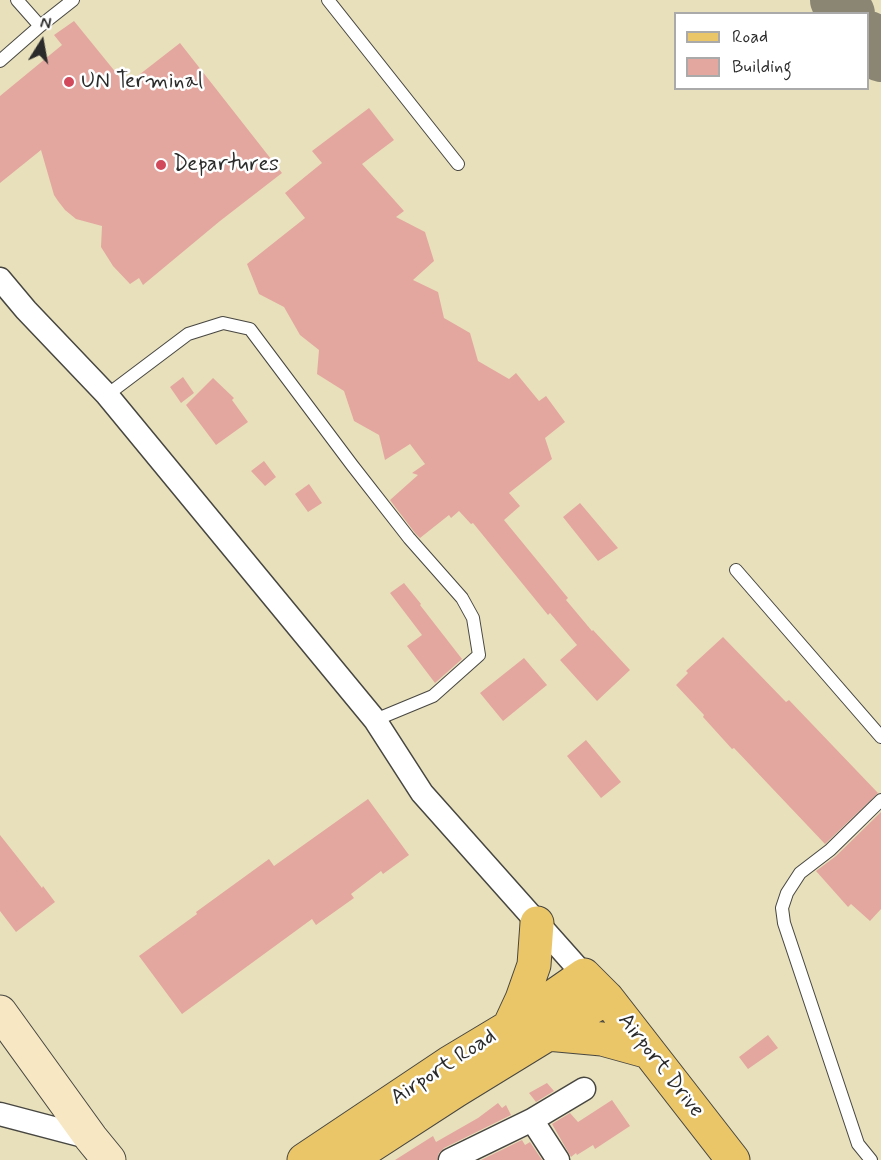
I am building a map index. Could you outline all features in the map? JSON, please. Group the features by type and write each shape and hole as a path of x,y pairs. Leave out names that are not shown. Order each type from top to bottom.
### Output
{"main road":[{"path":"508,1027 522,999 534,965 537,923"},
{"name":"Airport Drive","path":"584,975 607,998 733,1160"},
{"name":"Airport Road","path":"304,1160 584,975"},
{"name":"Airport Road","path":"369,1155 547,1034 607,998"},
{"path":"547,1034 602,1039 649,1052"}],"street":[{"path":"0,279 26,310 107,395 375,720 422,793 584,975"},
{"path":"0,1012 100,1149"},
{"path":"450,1160 532,1120 584,1089"},
{"path":"0,1114 100,1149"},
{"path":"532,1120 558,1160"}],"lane":[{"path":"17,0 40,26"},
{"path":"0,61 73,0"},
{"path":"328,0 458,165"},
{"path":"107,395 188,334 223,323 250,329 409,538 462,598 473,618 479,656 433,696 375,720"},
{"path":"736,570 881,737"},
{"path":"871,1160 858,1144 784,923 782,908 787,892 800,873 830,850 881,800"}],"building":[{"name":"Departures","path":"74,21 126,85 180,43 282,173 143,285 139,278 130,284 113,266 101,247 102,226 76,219 58,201 54,195 41,150 0,183 0,96 62,45 54,35"},
{"path":"369,108 394,140 362,164 404,211 396,217 425,232 434,261 413,280 438,292 444,318 470,333 478,361 509,379 516,373 539,401 546,396 565,422 545,438 552,459 509,493 520,506 504,520 592,631 630,670 597,701 560,660 577,645 550,613 548,615 473,523 471,524 459,511 451,518 449,515 420,538 415,533 390,500 418,475 412,473 425,464 410,444 385,460 379,435 354,421 344,391 317,374 319,350 300,335 284,307 259,294 247,264 305,218 285,193 322,163 312,151"},
{"path":"183,377 194,393 181,403 170,387"},
{"path":"213,378 234,398 232,400 248,422 216,445 186,405"},
{"path":"264,461 276,477 265,486 251,471"},
{"path":"309,484 322,503 308,512 295,494"},
{"path":"580,503 618,548 598,561 563,517"},
{"path":"404,583 462,659 435,683 407,646 422,635 390,593"},
{"path":"723,637 786,702 789,700 878,793 825,844 734,748 732,749 676,685 688,673 686,671"},
{"path":"524,658 547,685 503,721 480,693"},
{"path":"586,740 621,782 601,798 567,756"},
{"path":"368,799 409,855 383,874 381,871 351,894 354,898 316,925 312,919 182,1014 139,956 269,859 274,866"},
{"path":"881,812 881,909 870,921 851,904 848,907 816,871 836,856"},
{"path":"0,835 55,902 16,932 0,911"},
{"path":"768,1035 778,1048 748,1069 739,1057"},
{"path":"547,1083 554,1091 536,1102 529,1093"},
{"path":"612,1100 630,1126 595,1149 593,1145 571,1157 552,1124 570,1113 578,1122"},
{"path":"498,1103 502,1108 506,1105 511,1115 444,1148 437,1160 395,1160 433,1136 436,1142 478,1118"},
{"path":"522,1140 525,1145 530,1142 542,1160 481,1160"}],"taxiway":[{"path":"837,0 846,12"},
{"path":"869,39 881,55"}],"place":[{"name":"UN Terminal","path":"69,82"},
{"name":"Departures","path":"161,165"}]}
